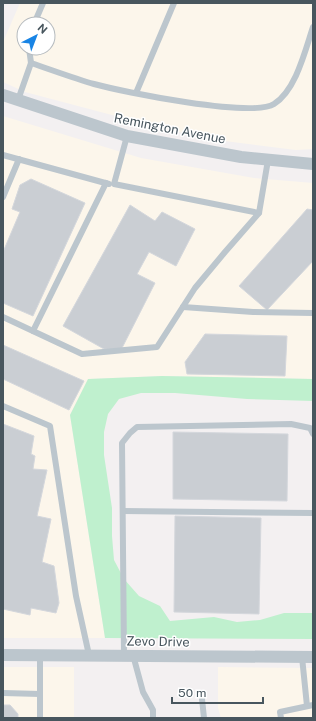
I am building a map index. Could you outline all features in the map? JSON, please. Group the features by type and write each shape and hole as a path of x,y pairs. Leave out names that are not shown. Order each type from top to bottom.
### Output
{"street":[{"name":"Remington Avenue","path":"3,96 128,136 268,160 313,164"},
{"name":"Zevo Drive","path":"3,655 307,657"}],"lane":[{"path":"37,16 43,3"},
{"path":"136,93 174,3"},
{"path":"31,63 94,84 136,93 196,104 249,109 272,106 285,96 298,71 313,27"},
{"path":"18,100 31,63 30,56"},
{"path":"114,184 128,136"},
{"path":"3,155 106,183 259,214"},
{"path":"3,197 19,159"},
{"path":"3,317 82,354 157,347 195,288 259,214 268,160"},
{"path":"33,331 106,183"},
{"path":"183,307 252,312 313,313"},
{"path":"3,406 50,426 76,596 89,655"},
{"path":"153,718 153,710 143,692 129,655 123,511 122,443 137,427 291,424 310,428 313,434"},
{"path":"123,511 313,513"},
{"path":"40,655 40,718"},
{"path":"281,718 280,712 310,706 307,657"},
{"path":"3,693 40,694"},
{"path":"202,699 204,718"}],"shaded area":[{"path":"20,3 313,3 313,149 296,150 217,140 161,128 25,92 3,82 3,42"},
{"path":"3,116 141,158 254,178 313,183 313,379 162,376 89,379 70,415 105,638 3,638"},
{"path":"3,667 74,667 74,718 3,718"},
{"path":"218,667 313,668 313,718 221,718 218,708"}],"green space":[{"path":"162,376 313,379 313,401 247,399 175,393 141,393 119,399 108,414 104,432 104,455 112,508 114,560 124,579 139,596 160,606 170,621 214,617 237,622 260,620 284,613 313,613 313,639 105,638 70,415 88,379"}],"building":[{"path":"31,179 85,203 33,316 3,303 3,252 20,212 12,209 20,185"},
{"path":"130,205 155,221 162,212 195,229 176,266 149,252 137,274 155,283 121,350 104,349 63,326"},
{"path":"307,209 313,210 313,261 267,310 239,286"},
{"path":"205,334 287,336 285,376 187,374 185,362"},
{"path":"3,345 84,381 69,410 3,379"},
{"path":"3,424 34,436 31,454 35,456 33,469 47,470 37,516 51,519 42,562 54,566 59,603 56,613 31,608 30,615 3,609"},
{"path":"173,432 288,434 287,501 173,499"},
{"path":"175,516 261,518 259,614 174,612"},
{"path":"3,705 10,705 18,714 18,718 3,718"}]}
